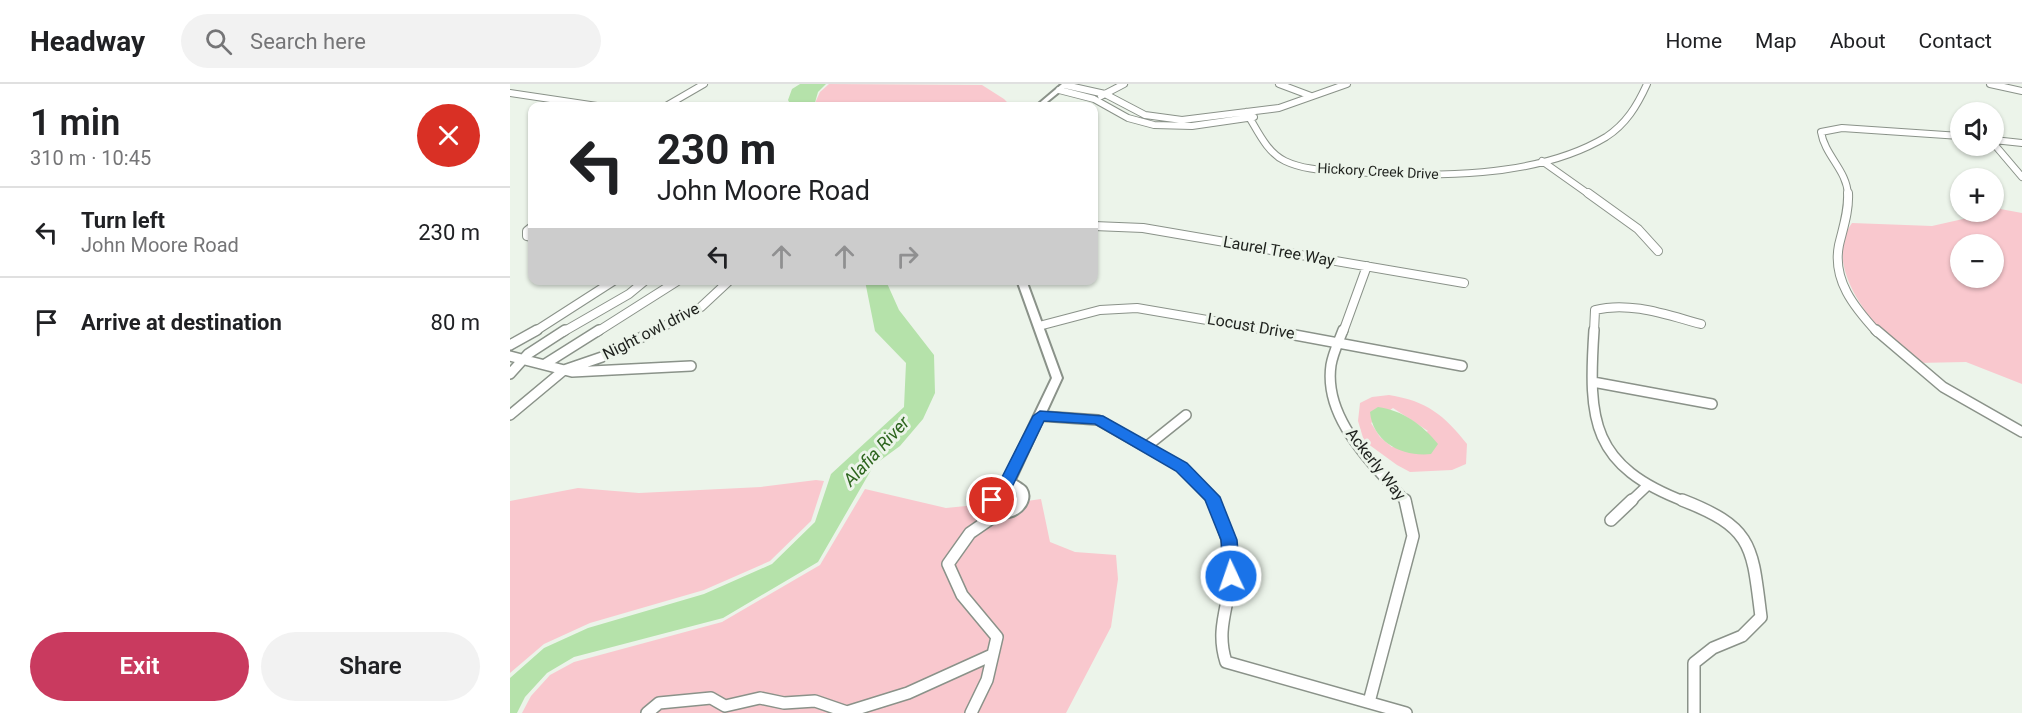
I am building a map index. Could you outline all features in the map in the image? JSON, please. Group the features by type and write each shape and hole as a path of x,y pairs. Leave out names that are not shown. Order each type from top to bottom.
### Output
{"street":[{"path":"673,102 704,84"},
{"path":"1044,102 1066,84 1105,94 1140,113 1164,118 1190,119 1248,115"},
{"path":"1094,99 1124,84"},
{"path":"1279,84 1311,96"},
{"path":"1059,90 1094,99 1128,118 1154,125 1192,126 1278,108 1347,84"},
{"name":"Hickory Creek Drive","path":"1248,115 1269,147 1285,161 1309,168 1376,174 1441,175 1542,162 1582,148 1611,132 1629,118 1638,105 1647,84"},
{"path":"1990,84 2022,91"},
{"path":"510,93 570,102"},
{"path":"1950,135 1842,128 1821,132 1822,143 1837,162 1848,186 1849,208 1837,267 1850,299 1907,360 1959,398 2022,432"},
{"path":"2004,142 2022,143"},
{"path":"2004,154 2022,177"},
{"path":"1542,162 1638,229 1658,251"},
{"name":"Laurel Tree Way","path":"1098,226 1143,228 1464,283"},
{"name":"Ackerly Way","path":"1367,266 1330,363 1329,384 1336,409 1353,439 1406,502 1413,536 1369,702"},
{"path":"510,345 554,321 608,285"},
{"path":"510,374 526,360 528,354 590,314 629,294 640,285"},
{"path":"545,364 671,285"},
{"name":"Night owl drive","path":"564,370 602,357 701,307 725,285"},
{"path":"999,513 994,510 992,500 994,492 1008,481 1057,378 1023,285"},
{"path":"1694,713 1694,663 1713,648 1742,636 1761,617 1750,549 1732,524 1648,485 1621,461 1601,437 1593,418 1593,382 1595,310 1607,305 1663,314 1701,324"},
{"name":"Locust Drive","path":"1039,326 1100,310 1137,308 1338,342 1462,366"},
{"path":"510,356 564,370 611,372 691,366"},
{"path":"510,415 564,370"},
{"path":"1593,382 1712,404"},
{"path":"1146,447 1186,415"},
{"path":"1040,416 1098,420 1181,467 1212,497 1229,540 1231,576 1220,643 1226,662 1406,713"},
{"path":"971,713 987,680 997,637 962,595 948,564 970,533 999,513 1018,508 1023,497 1021,490 1008,481"},
{"path":"1611,520 1648,485"},
{"path":"647,713 659,703 711,698 725,706 760,698 784,703 815,701 847,712 908,693 992,655"}],"shaded area":[{"path":"829,84 982,85 1007,102 815,102 820,92"},
{"path":"2004,210 2022,213 2022,384 1966,362 1916,363 1887,337 1859,300 1848,280 1843,260 1844,241 1852,223 1932,226 1950,222 2004,222"},
{"path":"1389,395 1414,401 1434,411 1467,444 1466,464 1452,470 1410,472 1397,465 1364,441 1358,421 1360,403 1372,397","holes":["1393,408 1428,431 1392,447 1380,437 1371,423"]},
{"path":"824,481 811,521 770,561 704,590 590,623 544,644 510,673 510,501 578,488 639,493 761,487"},
{"path":"865,489 946,508 986,504 990,514 1001,517 1011,515 1027,501 1041,499 1050,542 1075,552 1116,555 1118,579 1111,627 1066,713 522,713 531,696 550,675 574,662 722,622 820,565"}],"water":[{"path":"800,84 826,84 818,92 815,102 789,102 792,89"},
{"name":"Alafia River","path":"866,285 888,285 899,310 934,355 935,393 923,419 900,446 874,465 818,562 723,618 574,657 547,673 525,697 517,713 510,713 510,678 544,648 588,628 704,594 772,564 815,522 831,474 904,407 906,363 875,331"},
{"path":"1378,407 1404,415 1426,431 1438,444 1431,454 1410,453 1391,446 1383,440 1372,423 1370,412"}],"route":[{"path":"992,500 994,492 1008,481 1040,416 1098,420 1181,467 1212,497 1229,540 1231,576"}]}
